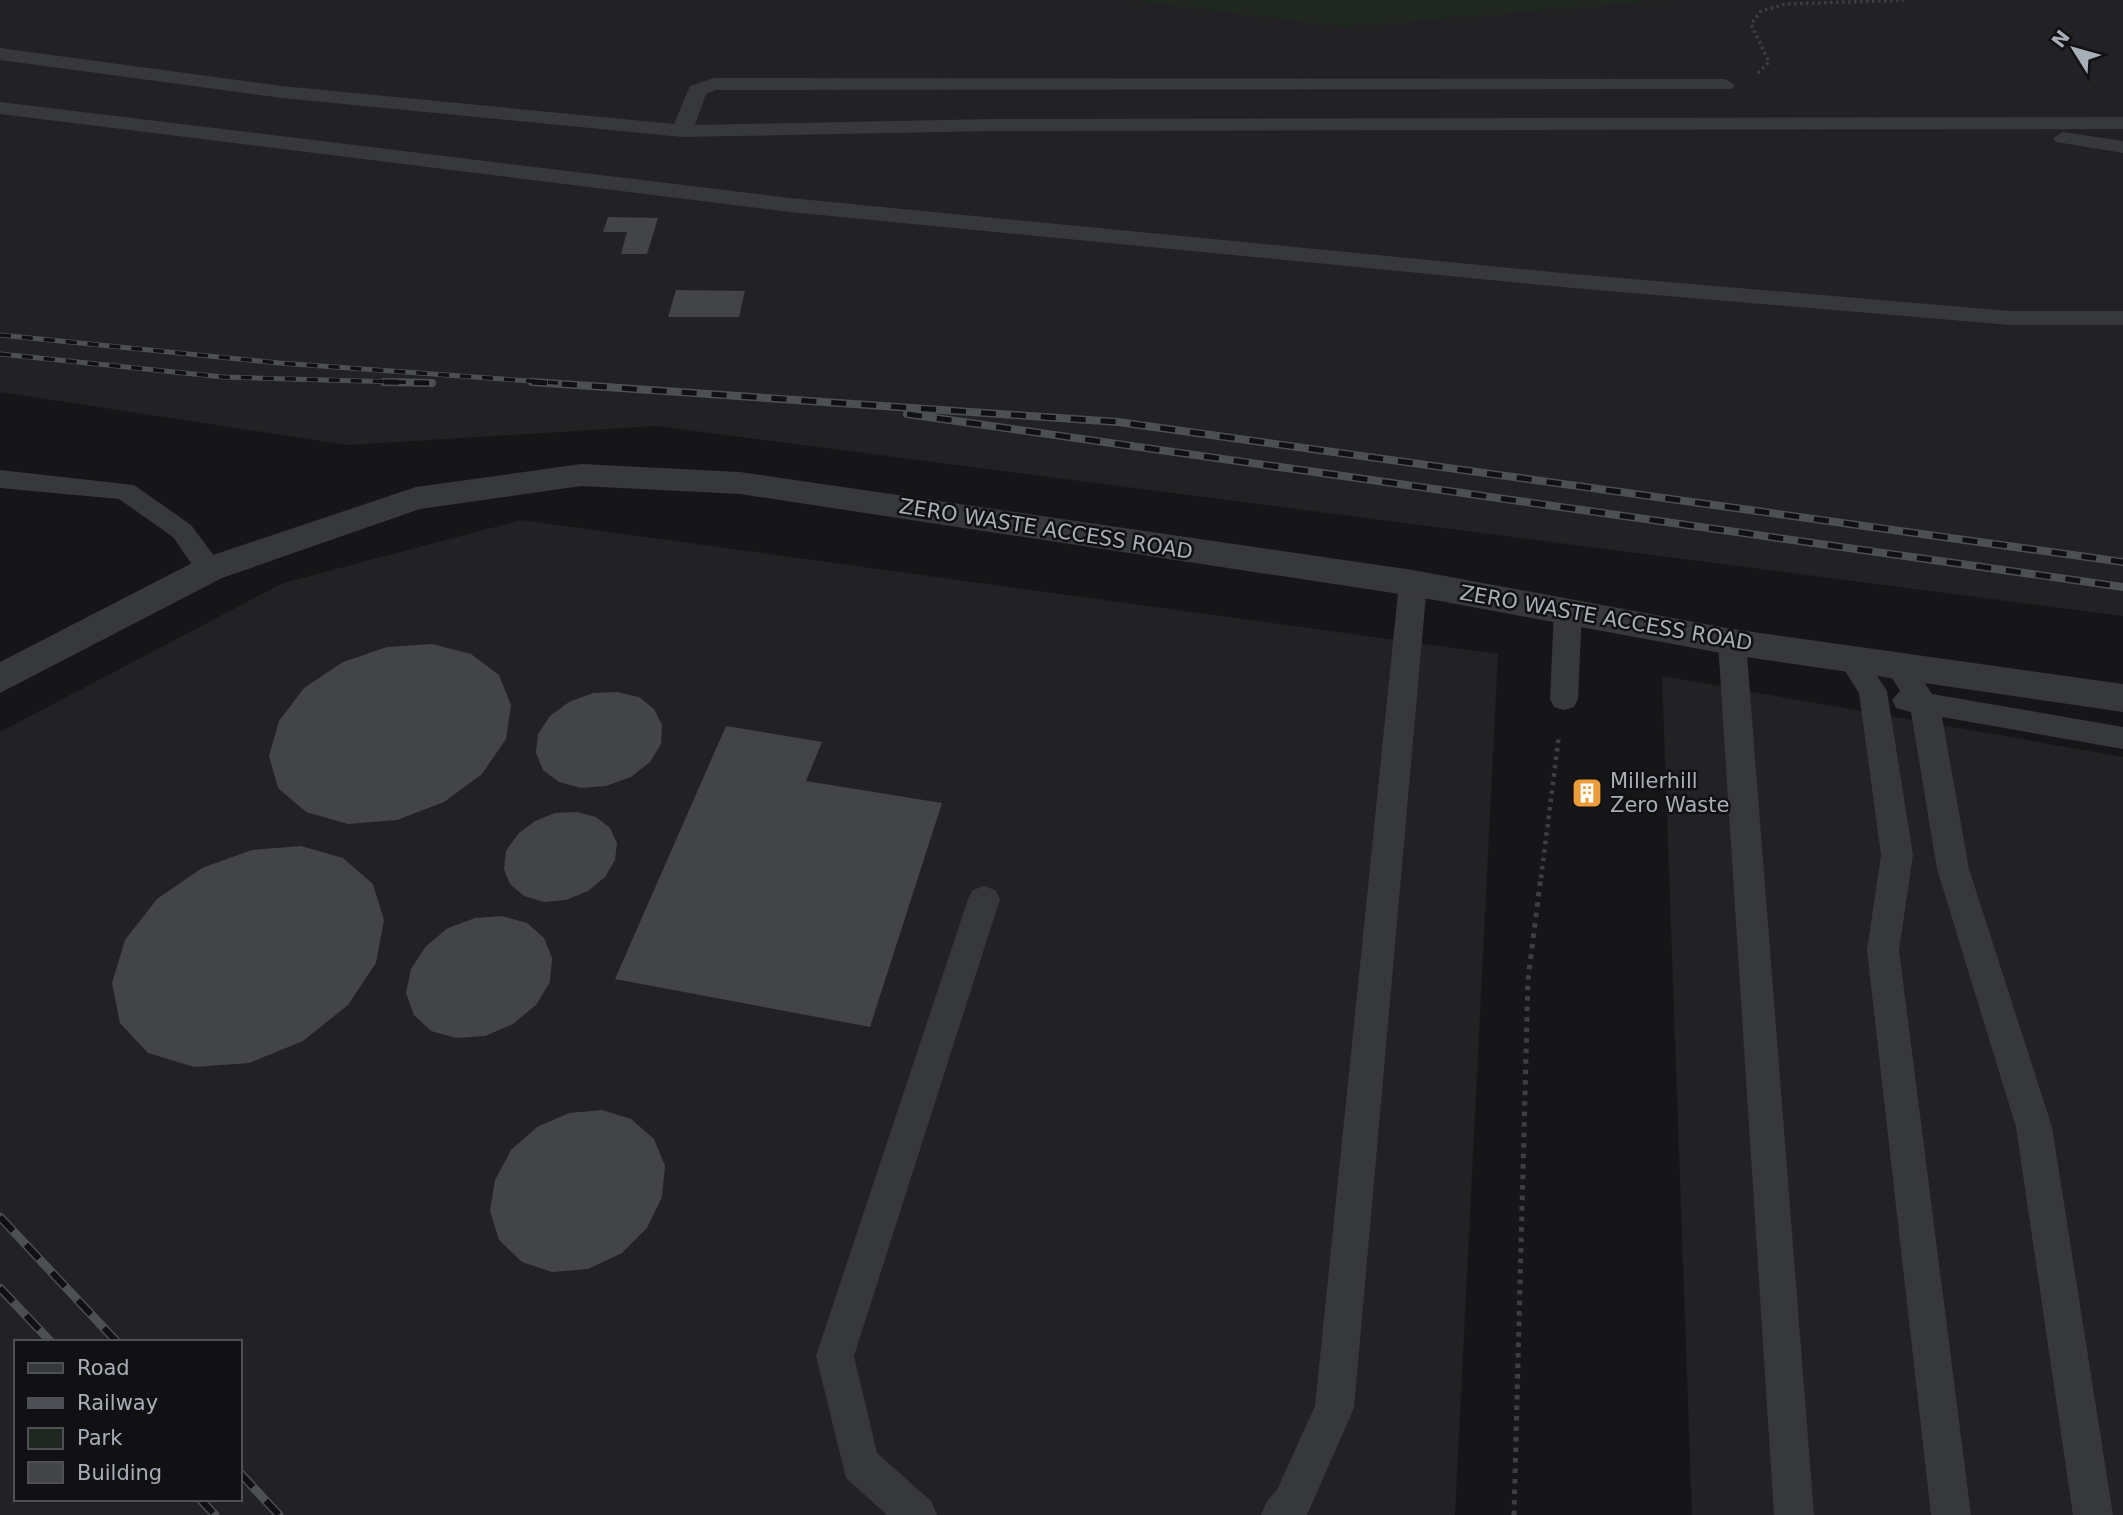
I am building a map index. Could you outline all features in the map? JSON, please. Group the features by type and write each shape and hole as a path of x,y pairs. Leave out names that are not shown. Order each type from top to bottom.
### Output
{"street":[{"name":"ZERO WASTE ACCESS ROAD","path":"0,679 211,569 416,498 581,475 740,483 1413,583 1732,642 2123,698"}],"lane":[{"path":"0,54 282,92 682,131 992,125 2123,123"},
{"path":"682,131 697,90 714,84 1725,85"},
{"path":"0,108 818,208 1586,282 2010,318 2123,318"},
{"path":"1969,125 2123,147"},
{"path":"0,479 125,491 182,531 211,569"},
{"path":"1281,1515 1292,1504 1334,1408 1413,583"},
{"path":"1564,699 1568,611"},
{"path":"1732,642 1794,1515"},
{"path":"1852,660 1872,691 1897,855 1883,950 1951,1515"},
{"path":"1900,668 1925,706 1953,869 2034,1127 2093,1515"},
{"path":"1872,691 1925,706 2123,738"},
{"path":"917,1515 860,1464 835,1356 984,899"}],"path":[{"path":"1725,85 1754,78 1769,62 1751,24 1761,11 1787,4 1908,0"},
{"path":"1514,1515 1528,979 1564,699"}],"shaded area":[{"path":"0,0 2123,0 2123,616 656,426 348,445 0,392"},
{"path":"521,520 1498,654 1455,1515 0,1515 0,732 283,583"},
{"path":"1662,676 2123,757 2123,1515 1692,1515"}],"green space":[{"path":"1126,0 1670,0 1344,27"}],"building":[{"path":"608,217 658,218 647,254 621,254 627,232 603,232"},
{"path":"676,290 745,291 739,317 668,317"},
{"path":"432,644 471,654 499,675 511,705 506,739 482,774 444,802 397,820 348,824 306,812 278,788 269,756 279,721 304,688 343,662 387,647"},
{"path":"617,692 639,697 654,709 662,725 661,744 650,762 631,777 606,786 581,788 559,782 543,770 536,753 538,734 550,716 569,702 593,693"},
{"path":"726,726 822,742 806,781 942,803 870,1027 615,979"},
{"name":"Millerhill Zero Waste","path":"1574,779 1601,784 1599,807 1572,802"},
{"path":"577,812 596,817 610,828 617,843 615,860 605,877 588,891 566,900 544,902 524,896 510,884 504,869 506,851 518,834 535,821 555,813"},
{"path":"301,846 343,858 373,884 384,920 376,963 348,1005 303,1041 249,1063 194,1067 148,1053 120,1023 112,983 125,940 157,899 202,868 252,850"},
{"path":"502,916 527,923 544,938 552,958 550,982 536,1005 513,1024 485,1036 456,1038 431,1031 414,1015 406,993 411,969 426,946 448,928 475,918"},
{"path":"602,1110 631,1119 654,1139 665,1166 662,1197 647,1228 622,1253 588,1269 552,1272 522,1262 499,1240 490,1211 495,1180 511,1150 537,1127 569,1113"}],"railway":[{"path":"0,335 279,363 558,383"},
{"path":"0,354 223,377 432,383 384,382"},
{"path":"532,382 1118,422 2123,562"},
{"path":"907,414 2123,587"},
{"path":"0,1217 115,1340"},
{"path":"0,1288 49,1340"},
{"path":"242,1475 279,1515"},
{"path":"202,1501 215,1515"}],"place":[{"name":"Millerhill Zero Waste","path":"1587,793"}]}
